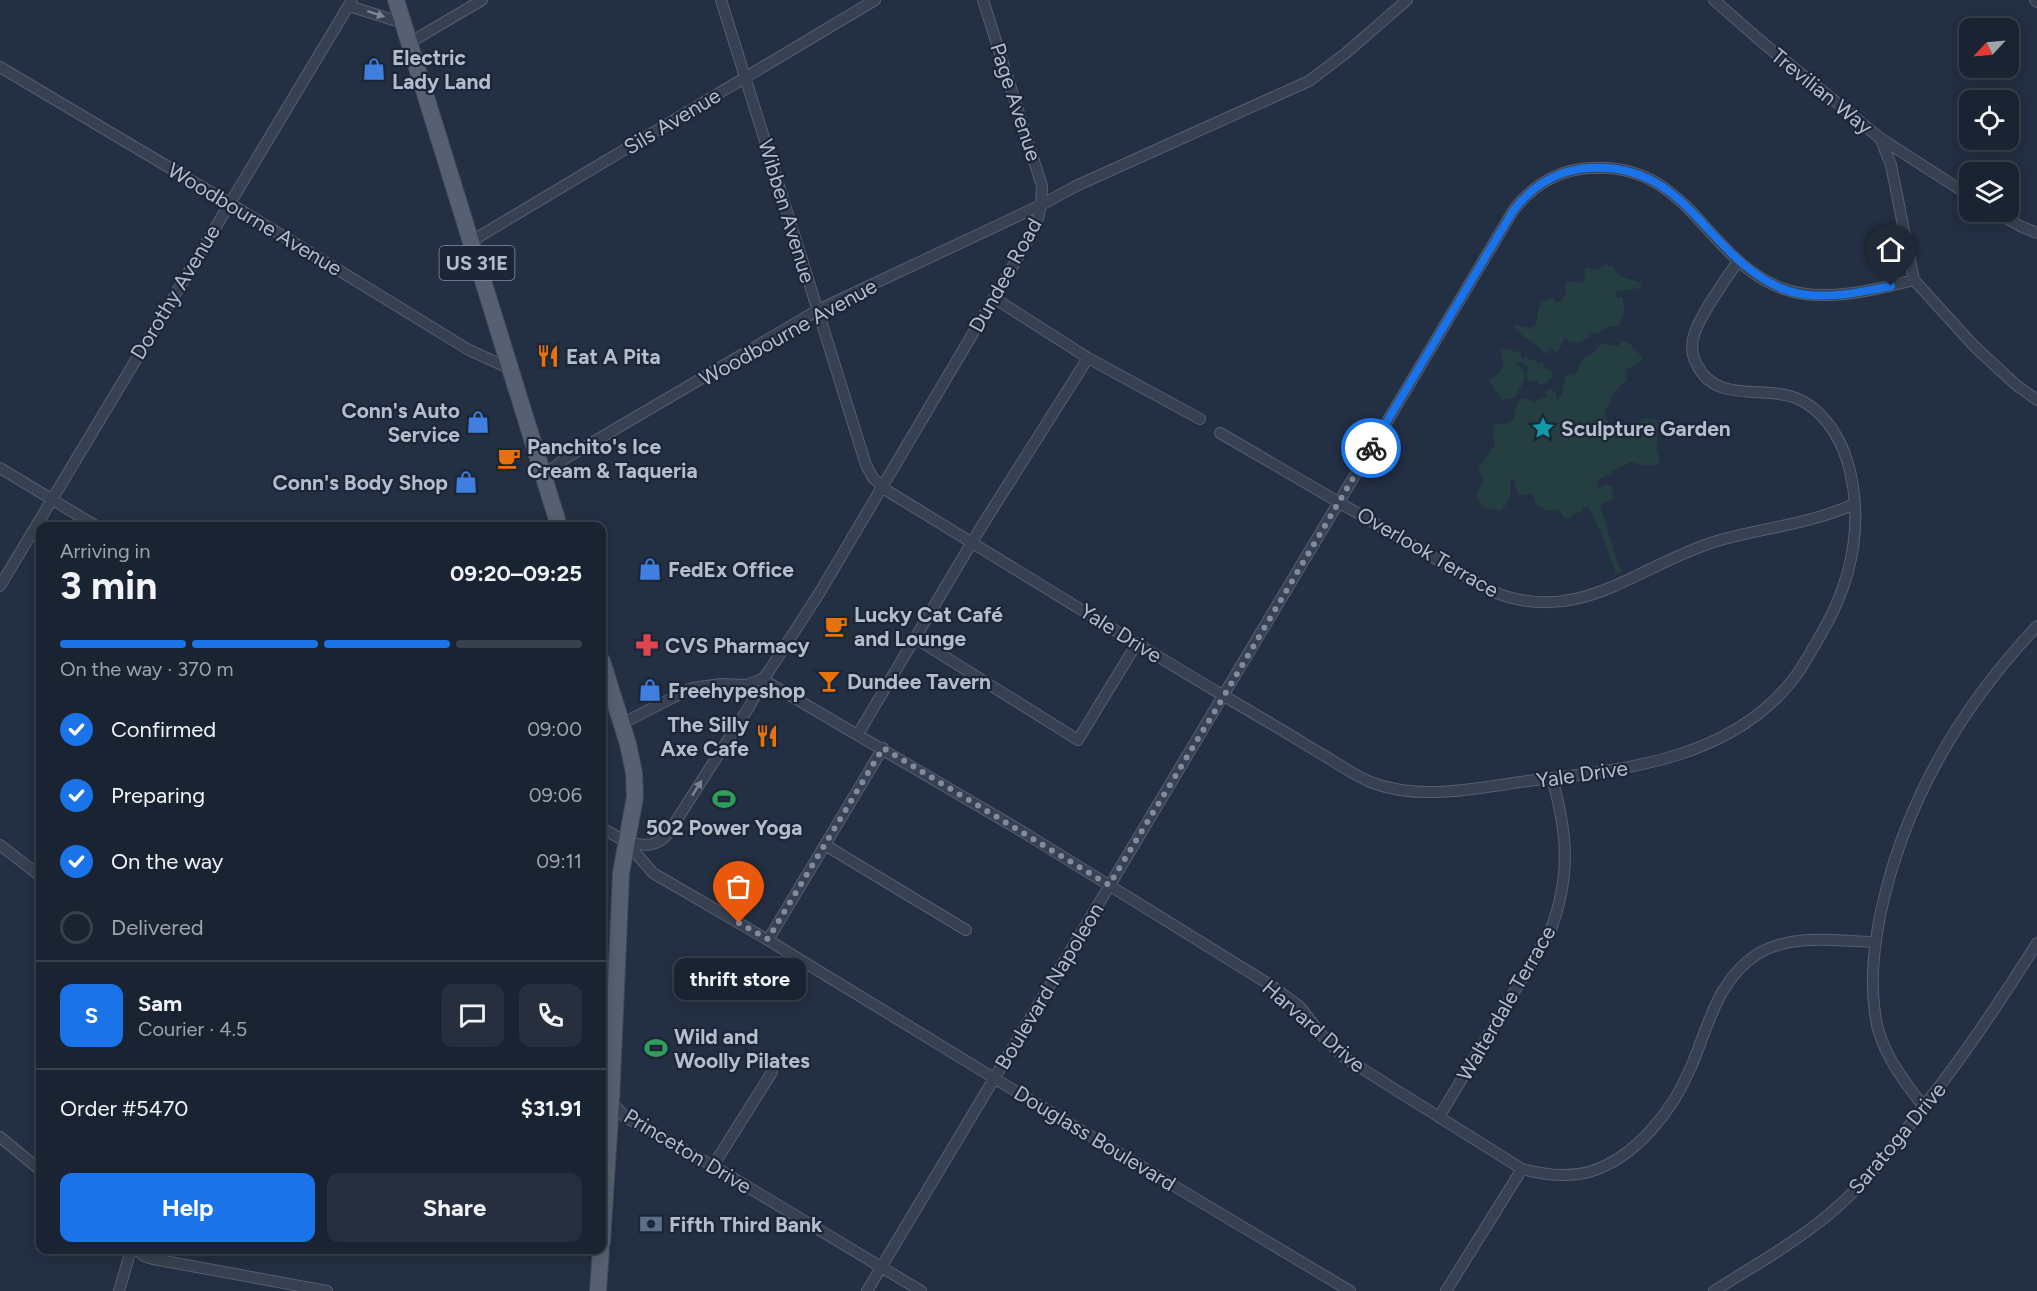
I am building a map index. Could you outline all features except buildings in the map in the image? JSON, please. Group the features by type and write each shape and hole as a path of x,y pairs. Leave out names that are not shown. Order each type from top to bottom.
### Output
{"main road":[{"name":"US 31E","path":"396,0 559,522"},
{"path":"606,674 634,773 634,809 621,873 606,1096"},
{"path":"598,1291 601,1254"}],"street":[{"path":"409,43 482,0"},
{"name":"Wibben Avenue","path":"721,0 866,465 873,478 882,487"},
{"name":"Sils Avenue","path":"470,242 875,0"},
{"name":"Page Avenue","path":"983,0 1042,186 1041,205"},
{"name":"Dundee Road","path":"764,676 820,592 1028,242 1038,219 1041,205 1076,186 1309,81 1346,53 1407,0"},
{"name":"Trevilian Way","path":"1714,0 1761,42 1880,138 1891,165 1914,280"},
{"path":"350,3 403,23"},
{"name":"Dorothy Avenue","path":"38,522 350,3"},
{"name":"Woodbourne Avenue","path":"0,67 229,202 468,350 511,369"},
{"path":"1880,138 1959,189"},
{"name":"Boulevard Napoleon","path":"867,1291 1521,200 1542,183 1560,174 1582,168 1606,168 1639,174 1656,181 1678,197 1738,261 1757,276 1784,290 1814,295 1858,293 1914,280"},
{"name":"Woodbourne Avenue","path":"543,475 566,458 818,310 1041,205"},
{"path":"2013,222 2037,233"},
{"name":"Yale Drive","path":"882,487 1224,696 1368,781 1398,790 1449,791 1634,766 1703,747 1743,726 1774,701 1794,679 1839,601 1853,557 1856,532 1851,472 1844,450 1835,434 1816,410 1785,394 1733,391 1722,388 1713,383 1697,366 1692,345 1696,328 1738,261"},
{"path":"1914,280 1974,346 2015,384 2037,400"},
{"path":"994,298 1088,358 1200,419"},
{"path":"858,734 973,542 1088,358"},
{"name":"Overlook Terrace","path":"1220,433 1491,591 1517,600 1548,604 1577,599 1600,591 1714,542 1804,522 1854,504"},
{"path":"0,468 89,522"},
{"name":"Dorothy Avenue","path":"0,586 36,525"},
{"path":"1924,1107 1905,1083 1888,1054 1879,1031 1872,986 1875,942 1884,899 1899,843 1917,797 1945,746 1977,698 2037,627"},
{"path":"915,638 1078,740 1137,643"},
{"path":"621,724 692,688 750,684 764,676"},
{"name":"Harvard Drive","path":"764,676 1199,939 1275,988 1300,1008 1325,1039 1345,1058 1522,1169 1542,1174 1578,1174 1591,1171 1630,1150 1656,1125 1677,1095 1690,1069 1725,985 1740,967 1761,952 1801,940 1875,942"},
{"path":"626,842 648,845 659,843 667,835 754,698 750,684"},
{"path":"768,939 883,748"},
{"name":"Walterdale Terrace","path":"1440,1117 1544,941 1558,910 1566,874 1566,855 1560,811 1552,778"},
{"name":"Douglass Boulevard","path":"606,830 626,842 653,873 768,939 1350,1291"},
{"path":"0,845 36,873"},
{"path":"825,845 966,930"},
{"name":"Saratoga Drive","path":"1714,1291 1787,1245 1828,1215 1860,1186 1889,1153 1989,1018 2037,943"},
{"path":"713,1166 772,1072"},
{"name":"Princeton Drive","path":"606,1096 625,1117 713,1166 921,1291"},
{"path":"0,1137 36,1167"},
{"path":"1446,1291 1522,1169"},
{"path":"119,1291 131,1254"},
{"path":"142,1254 153,1259 327,1291"}],"green space":[{"path":"1605,264 1614,267 1622,276 1642,283 1641,288 1615,293 1617,298 1622,297 1624,304 1619,325 1605,328 1598,333 1589,333 1589,338 1580,342 1571,343 1565,337 1558,353 1550,349 1548,353 1543,353 1513,325 1527,327 1530,330 1535,326 1542,302 1553,298 1556,302 1561,302 1566,294 1567,281 1581,283 1584,281 1585,267 1599,270"},
{"path":"1623,341 1630,344 1643,358 1625,371 1627,381 1616,391 1604,412 1611,428 1630,428 1644,418 1658,420 1657,449 1660,459 1658,464 1644,466 1631,462 1604,478 1599,478 1596,490 1607,484 1612,487 1611,492 1614,496 1600,505 1619,567 1623,571 1614,575 1615,570 1602,535 1589,508 1586,506 1568,519 1564,518 1560,511 1555,509 1547,511 1535,503 1533,494 1520,495 1514,479 1510,480 1510,495 1506,505 1500,511 1482,507 1477,495 1484,478 1478,466 1495,445 1493,436 1495,428 1492,424 1505,424 1513,420 1517,402 1525,398 1536,403 1539,398 1547,397 1545,392 1550,388 1555,392 1558,400 1566,376 1575,375 1583,358 1591,355 1603,343 1617,346"},
{"path":"1505,349 1519,352 1523,360 1526,357 1532,361 1536,360 1539,364 1542,361 1546,369 1551,370 1553,379 1548,379 1547,383 1538,385 1538,381 1530,381 1527,378 1528,366 1516,361 1524,371 1524,381 1515,397 1502,400 1489,380 1498,374 1503,366 1501,351"}],"way so far":[{"path":"739,923 768,939 883,748 1109,885 1371,448"}],"place":[{"name":"Electric Lady Land","path":"374,69"},
{"name":"Eat A Pita","path":"548,356"},
{"name":"Conn's Auto Service","path":"478,422"},
{"name":"Sculpture Garden","path":"1543,428"},
{"name":"Panchito's Ice Cream & Taqueria","path":"509,458"},
{"name":"Conn's Body Shop","path":"466,482"},
{"name":"FedEx Office","path":"650,569"},
{"name":"Lucky Cat Café and Lounge","path":"836,626"},
{"name":"CVS Pharmacy","path":"647,645"},
{"name":"Dundee Tavern","path":"829,681"},
{"name":"Freehypeshop","path":"650,690"},
{"name":"The Silly Axe Cafe","path":"767,736"},
{"name":"502 Power Yoga","path":"724,799"},
{"name":"thrift store","path":"739,923"},
{"name":"Wild and Woolly Pilates","path":"656,1048"},
{"name":"Fifth Third Bank","path":"651,1224"}],"route":[{"path":"1371,448 1513,211 1521,200 1542,183 1567,172 1582,168 1606,168 1639,174 1656,181 1678,197 1738,261 1757,276 1784,290 1814,295 1858,293 1891,286"}]}
